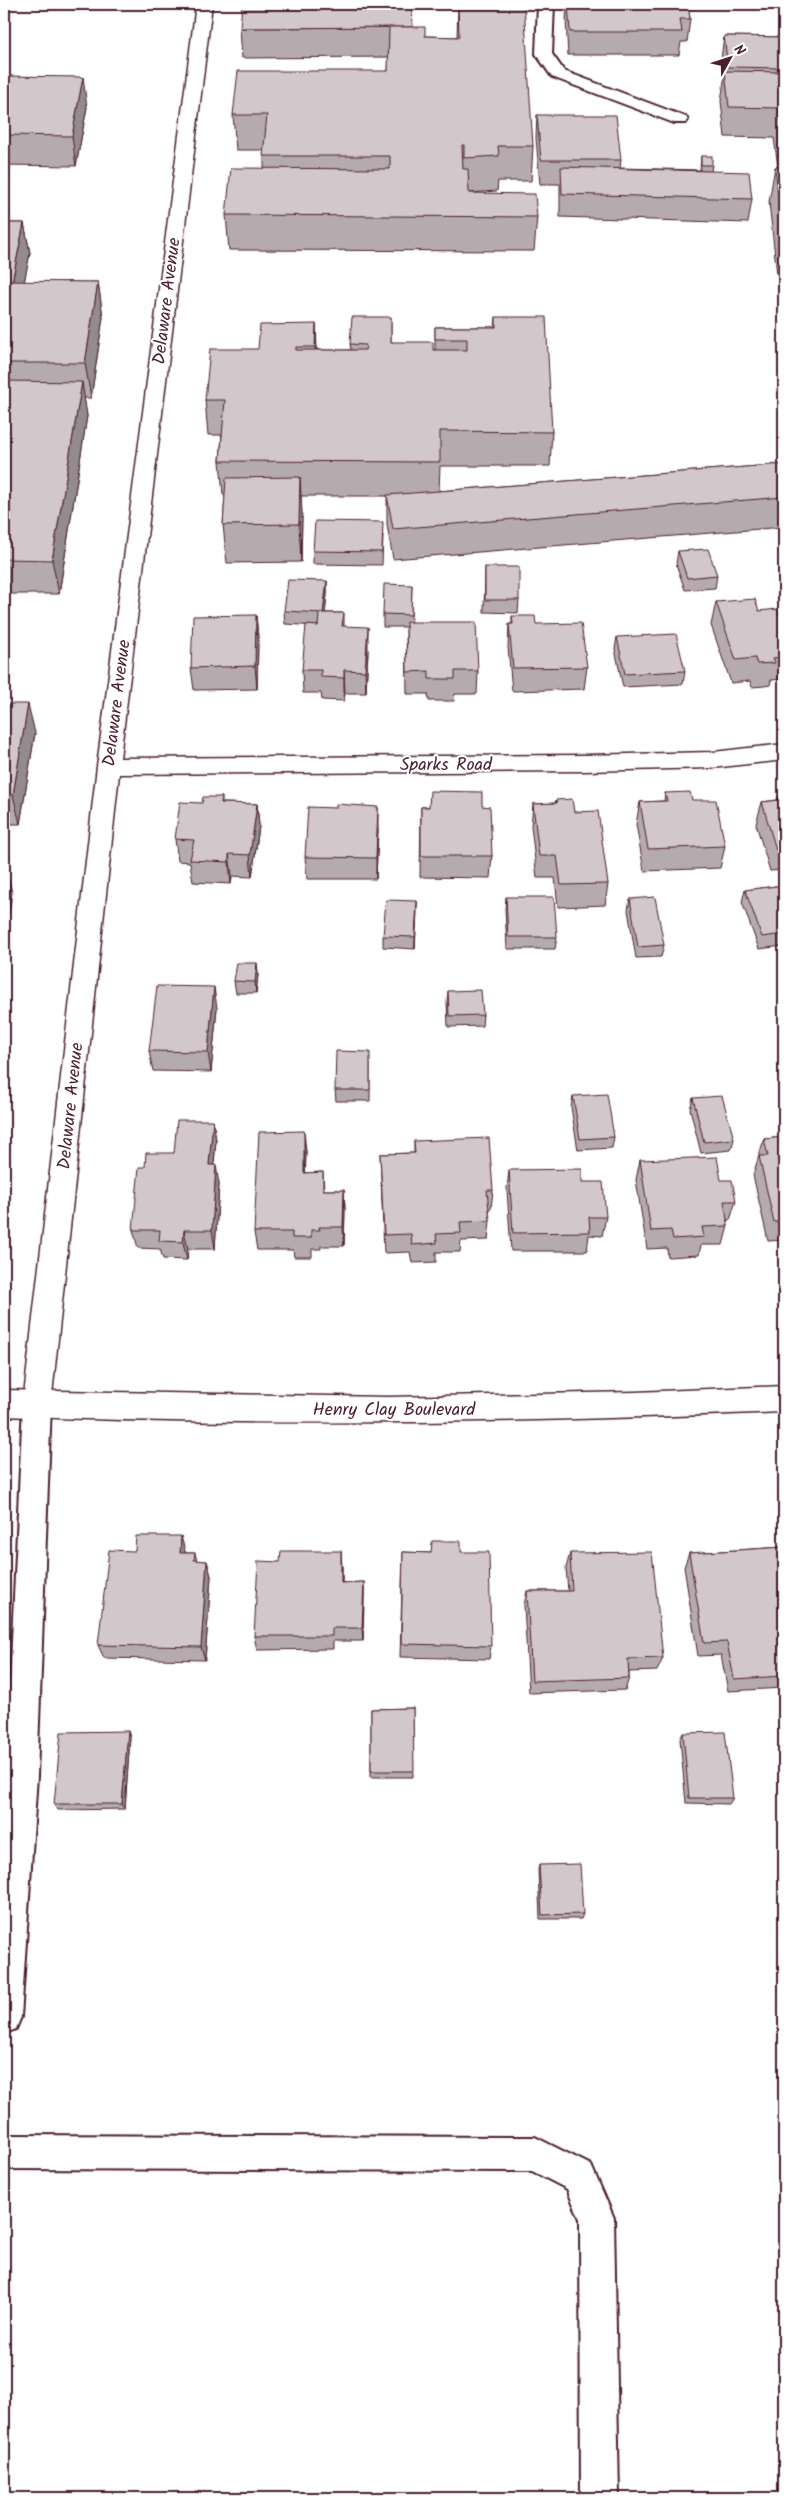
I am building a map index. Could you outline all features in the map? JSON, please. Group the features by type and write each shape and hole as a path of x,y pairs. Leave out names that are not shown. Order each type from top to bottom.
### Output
{"street":[{"name":"Delaware Avenue","path":"37,1404 108,766 204,4"},
{"name":"Sparks Road","path":"108,766 585,763 713,760 784,752"},
{"name":"Henry Clay Boulevard","path":"4,1403 387,1410 635,1406 784,1399"}],"lane":[{"path":"546,4 544,54 558,74 680,120"},
{"path":"4,2017 22,1776 37,1404"},
{"path":"4,2152 535,2154 579,2177 597,2218 600,2498"}],"building":[{"path":"242,4 412,4 413,27 240,28"},
{"path":"458,4 524,4 533,146 498,146 499,156 464,158 464,145 462,145 463,169 468,169 469,193 535,194 537,217 226,215 231,168 390,169 390,156 263,156 267,115 233,115 238,71 388,71 389,27 425,27 425,36 459,37"},
{"path":"568,4 688,4 690,19 680,19 682,32 570,32"},
{"path":"724,36 784,37 784,68 728,67"},
{"path":"725,71 784,72 784,144 780,108 729,107"},
{"path":"4,76 83,77 72,136 4,135"},
{"path":"537,115 616,115 621,160 541,160"},
{"path":"701,156 712,156 712,165 701,165"},
{"path":"561,167 749,172 752,199 562,194"},
{"path":"775,167 784,167 784,244"},
{"path":"4,223 24,223 12,282 4,281"},
{"path":"4,281 98,282 85,363 4,363"},
{"path":"352,317 391,317 391,342 433,342 433,350 467,350 467,339 435,339 435,327 496,327 496,317 546,317 552,432 440,431 440,462 220,461 225,400 205,400 210,349 258,349 260,325 316,324 315,347 296,347 296,350 365,350 366,345 350,344"},
{"path":"4,381 82,382 52,560 4,559"},
{"path":"784,464 784,497 393,529 387,495"},
{"path":"300,477 299,524 223,525 226,478"},
{"path":"315,521 383,522 382,552 313,551"},
{"path":"708,549 717,575 687,578 678,551"},
{"path":"485,567 519,567 519,600 485,600"},
{"path":"288,580 327,581 323,613 284,611"},
{"path":"384,584 412,585 411,615 383,614"},
{"path":"755,599 759,611 777,609 784,628 784,657 773,658 775,663 757,664 755,658 736,660 716,602"},
{"path":"319,613 344,613 342,626 368,627 365,671 344,670 344,678 321,677 321,670 302,670 306,625 318,626"},
{"path":"256,615 255,666 191,668 193,616"},
{"path":"512,616 535,616 536,624 581,623 587,667 513,668 509,624 513,624"},
{"path":"406,622 476,622 478,671 455,671 455,679 429,679 429,671 407,672"},
{"path":"676,634 685,671 625,674 617,637"},
{"path":"4,704 28,704 13,795 4,795"},
{"path":"430,791 482,792 482,806 490,807 492,856 421,856 421,807 429,807"},
{"path":"690,792 692,800 716,800 725,846 648,849 640,802 667,801 665,793"},
{"path":"784,796 784,849 776,850 762,802 779,800 778,797"},
{"path":"203,797 222,797 221,803 257,804 250,855 229,854 229,862 190,860 194,840 175,839 180,802 202,803"},
{"path":"572,799 574,812 598,811 608,884 561,885 557,856 539,856 533,804 557,803 556,800"},
{"path":"336,804 378,807 376,858 305,857 308,807 336,808"},
{"path":"784,885 784,921 782,922 784,934 762,937 745,890"},
{"path":"506,897 554,897 557,937 508,937"},
{"path":"655,897 664,945 638,947 630,899"},
{"path":"386,900 417,901 415,937 383,936"},
{"path":"237,963 257,963 255,982 234,981"},
{"path":"157,986 214,987 208,1052 149,1051"},
{"path":"481,990 483,1015 449,1016 448,991"},
{"path":"336,1051 370,1052 370,1090 335,1090"},
{"path":"607,1094 614,1137 580,1139 573,1096"},
{"path":"722,1096 734,1139 704,1142 693,1098"},
{"path":"177,1120 213,1120 209,1165 216,1165 212,1230 184,1230 183,1242 159,1241 160,1230 133,1230 139,1167 145,1167 146,1153 174,1153"},
{"path":"304,1131 304,1173 323,1172 323,1190 344,1190 343,1227 319,1227 320,1230 311,1230 311,1238 292,1238 292,1232 254,1232 259,1132"},
{"path":"784,1137 784,1222 774,1222 759,1156 768,1156 764,1139"},
{"path":"489,1138 493,1190 487,1190 490,1221 460,1222 461,1233 436,1234 437,1243 412,1245 411,1234 384,1235 380,1154 415,1153 414,1141"},
{"path":"717,1157 721,1180 732,1180 736,1201 724,1201 728,1226 702,1227 704,1237 673,1239 671,1230 651,1231 640,1160"},
{"path":"582,1169 582,1182 603,1182 606,1217 589,1217 590,1232 513,1233 509,1170"},
{"path":"136,1536 181,1536 180,1553 195,1553 194,1560 207,1561 201,1647 98,1645 109,1550 135,1551"},
{"path":"432,1541 461,1541 461,1552 489,1552 491,1646 401,1644 403,1552 431,1553"},
{"path":"784,1547 784,1676 734,1679 727,1642 704,1643 689,1553"},
{"path":"281,1551 341,1551 341,1583 364,1582 362,1628 332,1628 332,1636 254,1636 258,1561 280,1562"},
{"path":"652,1552 663,1658 628,1659 629,1678 532,1681 527,1591 572,1591 570,1553"},
{"path":"413,1708 414,1771 371,1771 371,1709"},
{"path":"128,1731 122,1804 54,1804 61,1732"},
{"path":"725,1732 733,1798 689,1798 683,1733"},
{"path":"580,1864 583,1914 542,1915 539,1865"}]}
